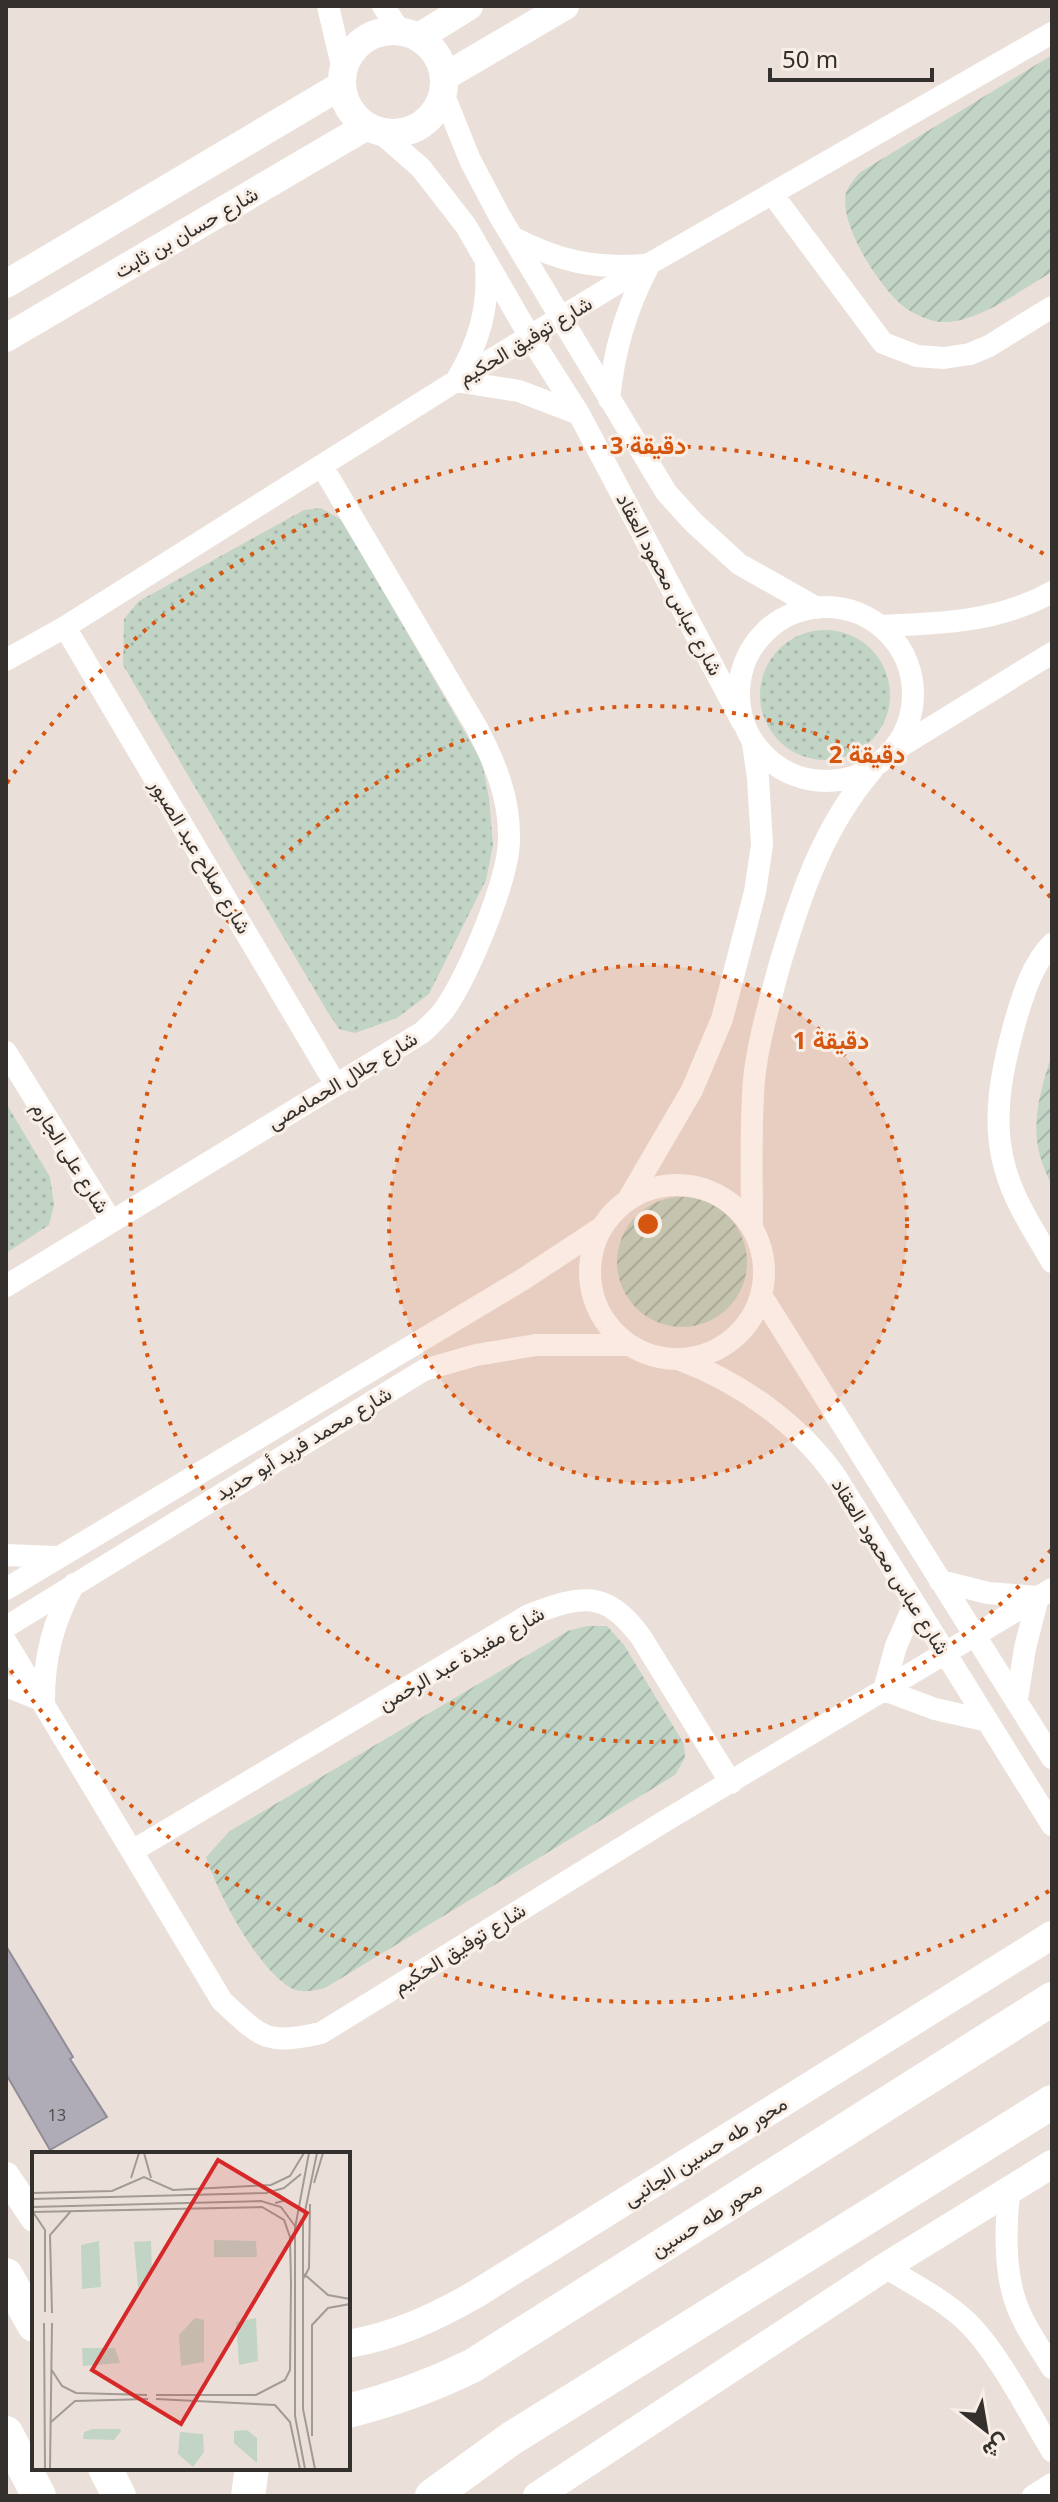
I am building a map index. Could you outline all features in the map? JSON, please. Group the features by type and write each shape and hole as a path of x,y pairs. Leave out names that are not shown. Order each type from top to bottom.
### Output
{"main road":[{"name":"محور طه حسين","path":"350,2411 391,2401 433,2386 472,2366 1052,1999"},
{"path":"431,2495 512,2438 1052,2102"},
{"path":"6,2275 31,2316"},
{"path":"350,2418 391,2401"},
{"path":"6,2433 39,2496"},
{"path":"106,2470 119,2496"},
{"path":"248,2496 252,2470"}],"street":[{"path":"328,6 345,101 354,116 374,129 407,131 420,126 430,117 444,85 440,61 431,47 409,34 383,6"},
{"path":"6,284 342,77 352,51 362,41 386,31 409,34 469,6"},
{"path":"444,85 565,6"},
{"name":"شارع توفيق الحكيم","path":"6,660 65,627 456,381 649,264 1052,33"},
{"name":"شارع عباس محمود العقاد","path":"444,85 470,160 561,319 666,492 704,533 739,564 817,608"},
{"name":"شارع عباس محمود العقاد","path":"374,129 436,185 455,208 579,414 748,732 758,778 762,845 755,892 722,1019 692,1090 629,1198"},
{"name":"شارع حسان بن ثابت","path":"6,338 374,129"},
{"path":"773,195 883,343 917,356 944,358 970,354 989,346 1052,307"},
{"path":"514,238 545,254 579,264 614,267 649,264"},
{"path":"486,258 488,290 483,322 473,353 456,381 519,391 579,414"},
{"path":"609,399 612,364 620,330 649,264"},
{"name":"شارع جلال الحمامصى","path":"6,1286 423,1032 442,1012 460,984 495,901 509,841 506,802 498,769 477,728 322,466"},
{"path":"880,626 962,622 1004,613 1052,592"},
{"path":"752,1227 751,1125 760,1034 795,912 811,870 838,816 854,791 882,760 900,738 909,720 912,699 911,679 900,650 880,626 861,615 840,609 817,608 795,613 775,623 758,639 746,658 738,702 748,732 768,760 787,772 808,779 831,781 843,779 882,760 1052,653"},
{"name":"شارع صلاح عبد الصبور","path":"65,627 336,1085"},
{"path":"1052,944 1033,972 1011,1038 1002,1078 998,1137 1005,1170 1018,1202 1052,1262"},
{"name":"شارع على الجارم","path":"6,1052 111,1221"},
{"path":"683,1184 710,1191 734,1205 752,1227 761,1249 764,1274 761,1295 752,1316 729,1340 700,1356 678,1359 653,1355 629,1345 612,1331 600,1313 592,1292 589,1271 592,1249 601,1228 629,1198 655,1187 683,1184"},
{"name":"شارع محمد فريد أبو حديد","path":"6,1589 522,1280 601,1228"},
{"name":"شارع عباس محمود العقاد","path":"761,1295 1052,1758"},
{"name":"شارع محمد فريد أبو حديد","path":"6,1627 424,1370 476,1355 536,1345 629,1345"},
{"name":"شارع عباس محمود العقاد","path":"678,1359 713,1372 793,1426 816,1448 1052,1825"},
{"path":"6,1555 56,1557"},
{"path":"940,1581 988,1593 1045,1593 1025,1648 1017,1699"},
{"path":"6,1686 44,1701 44,1670 49,1640 74,1583"},
{"name":"شارع توفيق الحكيم","path":"6,1642 134,1850 222,2001 250,2026 266,2036 285,2041 321,2033 665,1821 1045,1593"},
{"name":"شارع مفيدة عبد الرحمن","path":"134,1850 529,1615 557,1604 582,1600 602,1601 624,1615 641,1637 731,1783"},
{"path":"914,1605 896,1646 884,1690 935,1709 988,1721"},
{"name":"محور طه حسين الجانبى","path":"350,2344 382,2338 430,2320 476,2294 1052,1935"},
{"path":"537,2496 885,2267 1052,2164"},
{"path":"6,2176 32,2215"},
{"path":"1009,2192 1007,2253 1014,2298 1052,2368"},
{"path":"885,2267 968,2323 988,2348 1052,2451"},
{"path":"1033,2496 1052,2484"}],"green space":[{"path":"1052,55 1052,272 984,312 955,321 928,319 907,309 886,288 855,239 845,206 848,188 859,173"},
{"path":"321,508 342,520 482,762 493,845 486,880 429,994 397,1018 355,1033 339,1029 327,1011 123,665 124,619 139,601 304,510"},
{"path":"825,630 850,635 871,649 885,670 890,695 885,720 871,741 850,755 825,760 800,755 779,741 765,720 760,695 765,670 779,649 800,635"},
{"path":"1052,1054 1052,1185 1039,1151 1037,1120"},
{"path":"6,1103 50,1177 54,1205 49,1225 6,1253"},
{"path":"682,1197 707,1202 728,1216 742,1237 747,1262 742,1287 728,1308 707,1322 682,1327 657,1322 636,1308 622,1287 617,1262 622,1237 636,1216 657,1202"},
{"path":"587,1626 607,1626 624,1645 684,1744 685,1758 675,1775 325,1988 298,1991 276,1976 240,1928 206,1857 230,1831 568,1631"}],"building":[{"path":"6,1946 107,2117 50,2150 6,2074"}]}
